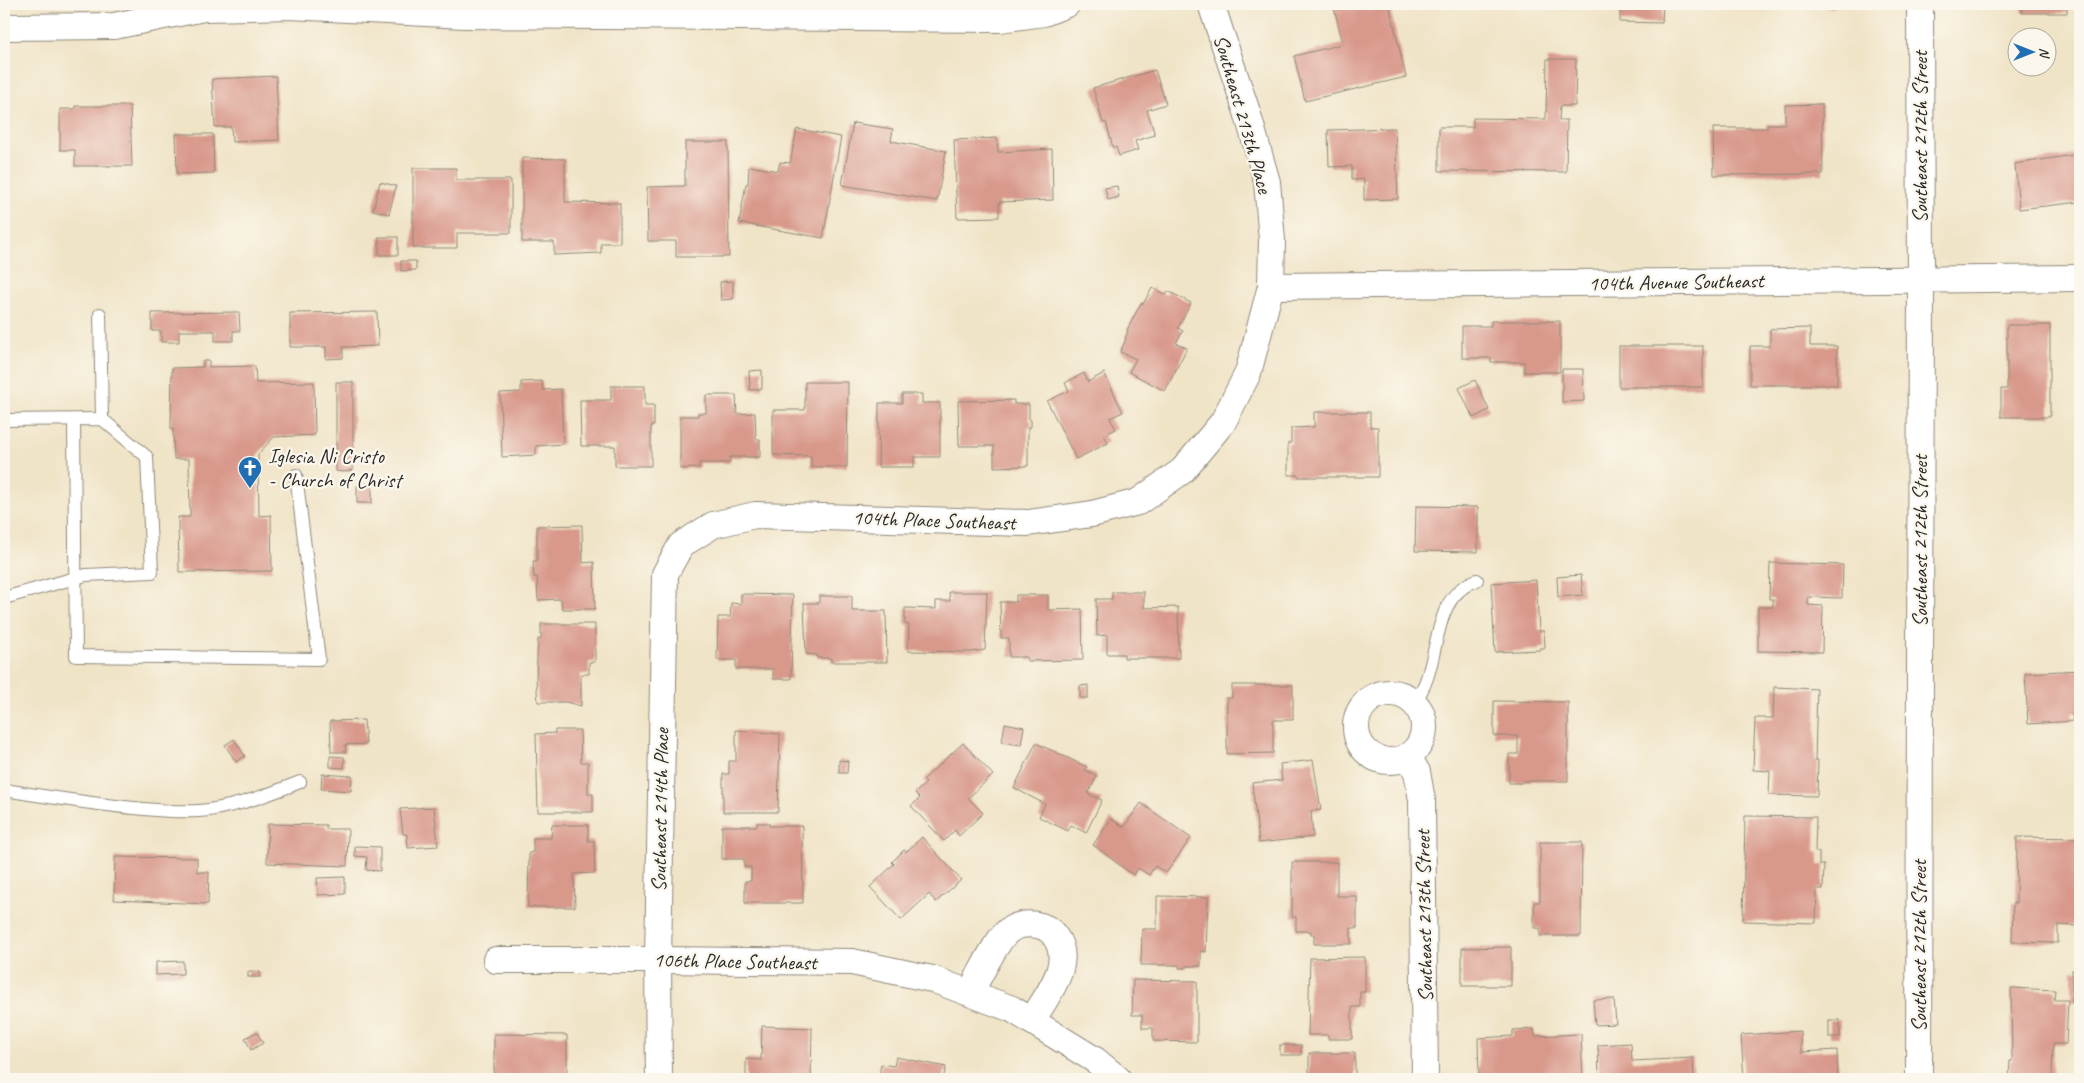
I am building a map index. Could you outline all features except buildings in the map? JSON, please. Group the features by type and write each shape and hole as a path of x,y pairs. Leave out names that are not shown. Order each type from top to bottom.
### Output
{"street":[{"path":"4,27 114,26 214,8 290,6 465,16 1000,19 1044,13 1067,4"},
{"name":"Southeast 213th Place","path":"1182,471 1223,422 1248,373 1271,286 1272,240 1267,182 1247,112 1211,4"},
{"name":"Southeast 212th Street","path":"1918,1079 1921,280 1920,4"},
{"name":"104th Avenue Southeast","path":"1271,286 2080,278"},
{"name":"104th Place Southeast","path":"681,545 713,525 755,515 1028,523 1082,515 1138,502 1182,471"},
{"name":"Southeast 214th Place","path":"660,1079 658,960 664,583 665,574 681,545"},
{"path":"1393,692 1404,695 1414,702 1424,720 1425,731 1422,741 1416,750 1408,757 1397,761 1385,762 1369,754 1358,741 1355,729 1356,717 1362,707 1370,698 1381,693 1393,692"},
{"name":"Southeast 213th Street","path":"1408,757 1417,772 1422,800 1425,1079"},
{"path":"970,993 1008,932 1019,925 1032,924 1044,927 1054,935 1061,946 1063,959 1060,972 1032,1021"},
{"name":"106th Place Southeast","path":"496,960 852,962 932,980 1012,1009 1095,1060 1118,1079"}],"lane":[{"path":"100,314 102,419"},
{"path":"4,420 102,419 147,457 152,572 86,575 4,598"},
{"path":"74,420 76,656 319,659 296,475"},
{"path":"1414,702 1422,692 1427,680 1437,636 1446,609 1456,593 1466,584 1477,580"},
{"path":"4,790 114,807 174,812 208,810 257,799 300,782"}],"place":[{"name":"Iglesia Ni Cristo - Church of Christ","path":"250,489"}]}
